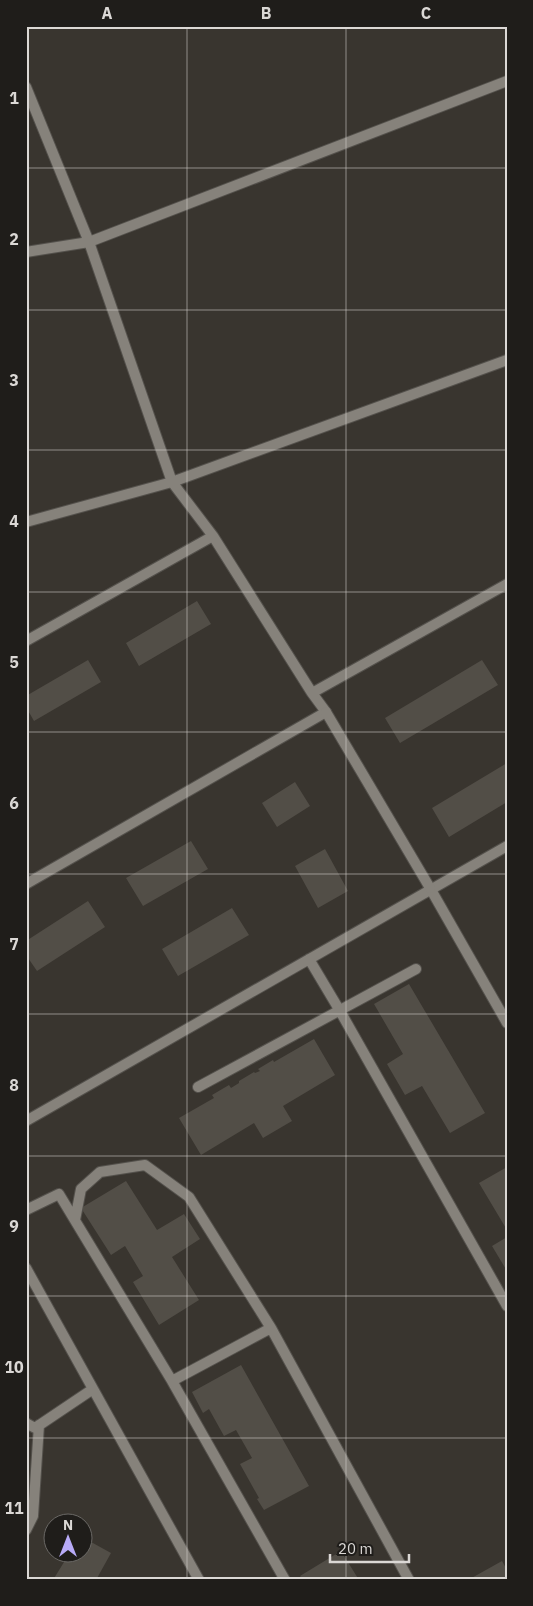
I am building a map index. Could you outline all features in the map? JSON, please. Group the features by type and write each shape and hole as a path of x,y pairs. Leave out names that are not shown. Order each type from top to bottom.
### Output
{"street":[{"path":"26,252 89,242 507,81"},
{"path":"26,87 89,242 172,482 213,536 312,694 326,712 507,1023"},
{"path":"26,522 172,482 507,360"},
{"path":"26,641 213,536"},
{"path":"312,694 507,584"},
{"path":"26,884 326,712"},
{"path":"26,1121 430,888 507,846"},
{"path":"309,959 507,1306"},
{"path":"198,1087 416,969"},
{"path":"75,1220 81,1189 100,1172 145,1165 189,1197 271,1328 409,1580"},
{"path":"26,1210 59,1194 172,1381 285,1580"},
{"path":"26,1268 199,1580"},
{"path":"172,1381 271,1328"},
{"path":"26,1423 35,1428 93,1389"},
{"path":"26,1530 33,1516 39,1425"}],"building":[{"path":"197,601 211,624 139,666 126,643"},
{"path":"88,660 101,682 34,721 26,707 26,696"},
{"path":"482,660 498,685 400,743 385,718"},
{"path":"507,763 507,802 449,837 432,808"},
{"path":"295,782 310,806 277,827 262,803"},
{"path":"191,841 208,869 143,906 126,878"},
{"path":"325,849 348,891 318,908 295,866"},
{"path":"88,901 105,927 37,971 26,955 26,941"},
{"path":"232,908 249,935 178,976 162,949"},
{"path":"409,984 485,1113 450,1133 422,1086 405,1095 387,1064 403,1054 374,1004"},
{"path":"314,1039 335,1075 283,1106 292,1121 263,1138 254,1123 201,1155 179,1118 214,1098 212,1095 229,1085 231,1088 254,1072 260,1071 258,1069 273,1060 274,1062"},
{"path":"507,1167 507,1230 479,1183"},
{"path":"126,1181 157,1230 184,1214 200,1239 172,1257 199,1300 159,1325 133,1282 143,1276 125,1246 111,1255 81,1208"},
{"path":"507,1237 507,1271 492,1246"},
{"path":"241,1365 309,1486 264,1510 240,1464 252,1458 236,1430 224,1436 209,1409 203,1413 192,1392"},
{"path":"92,1543 111,1553 96,1580 53,1580 63,1564 92,1564"},
{"path":"341,1551 359,1580 303,1580 300,1576"},
{"path":"502,1561 507,1570 507,1580 468,1580"}]}
